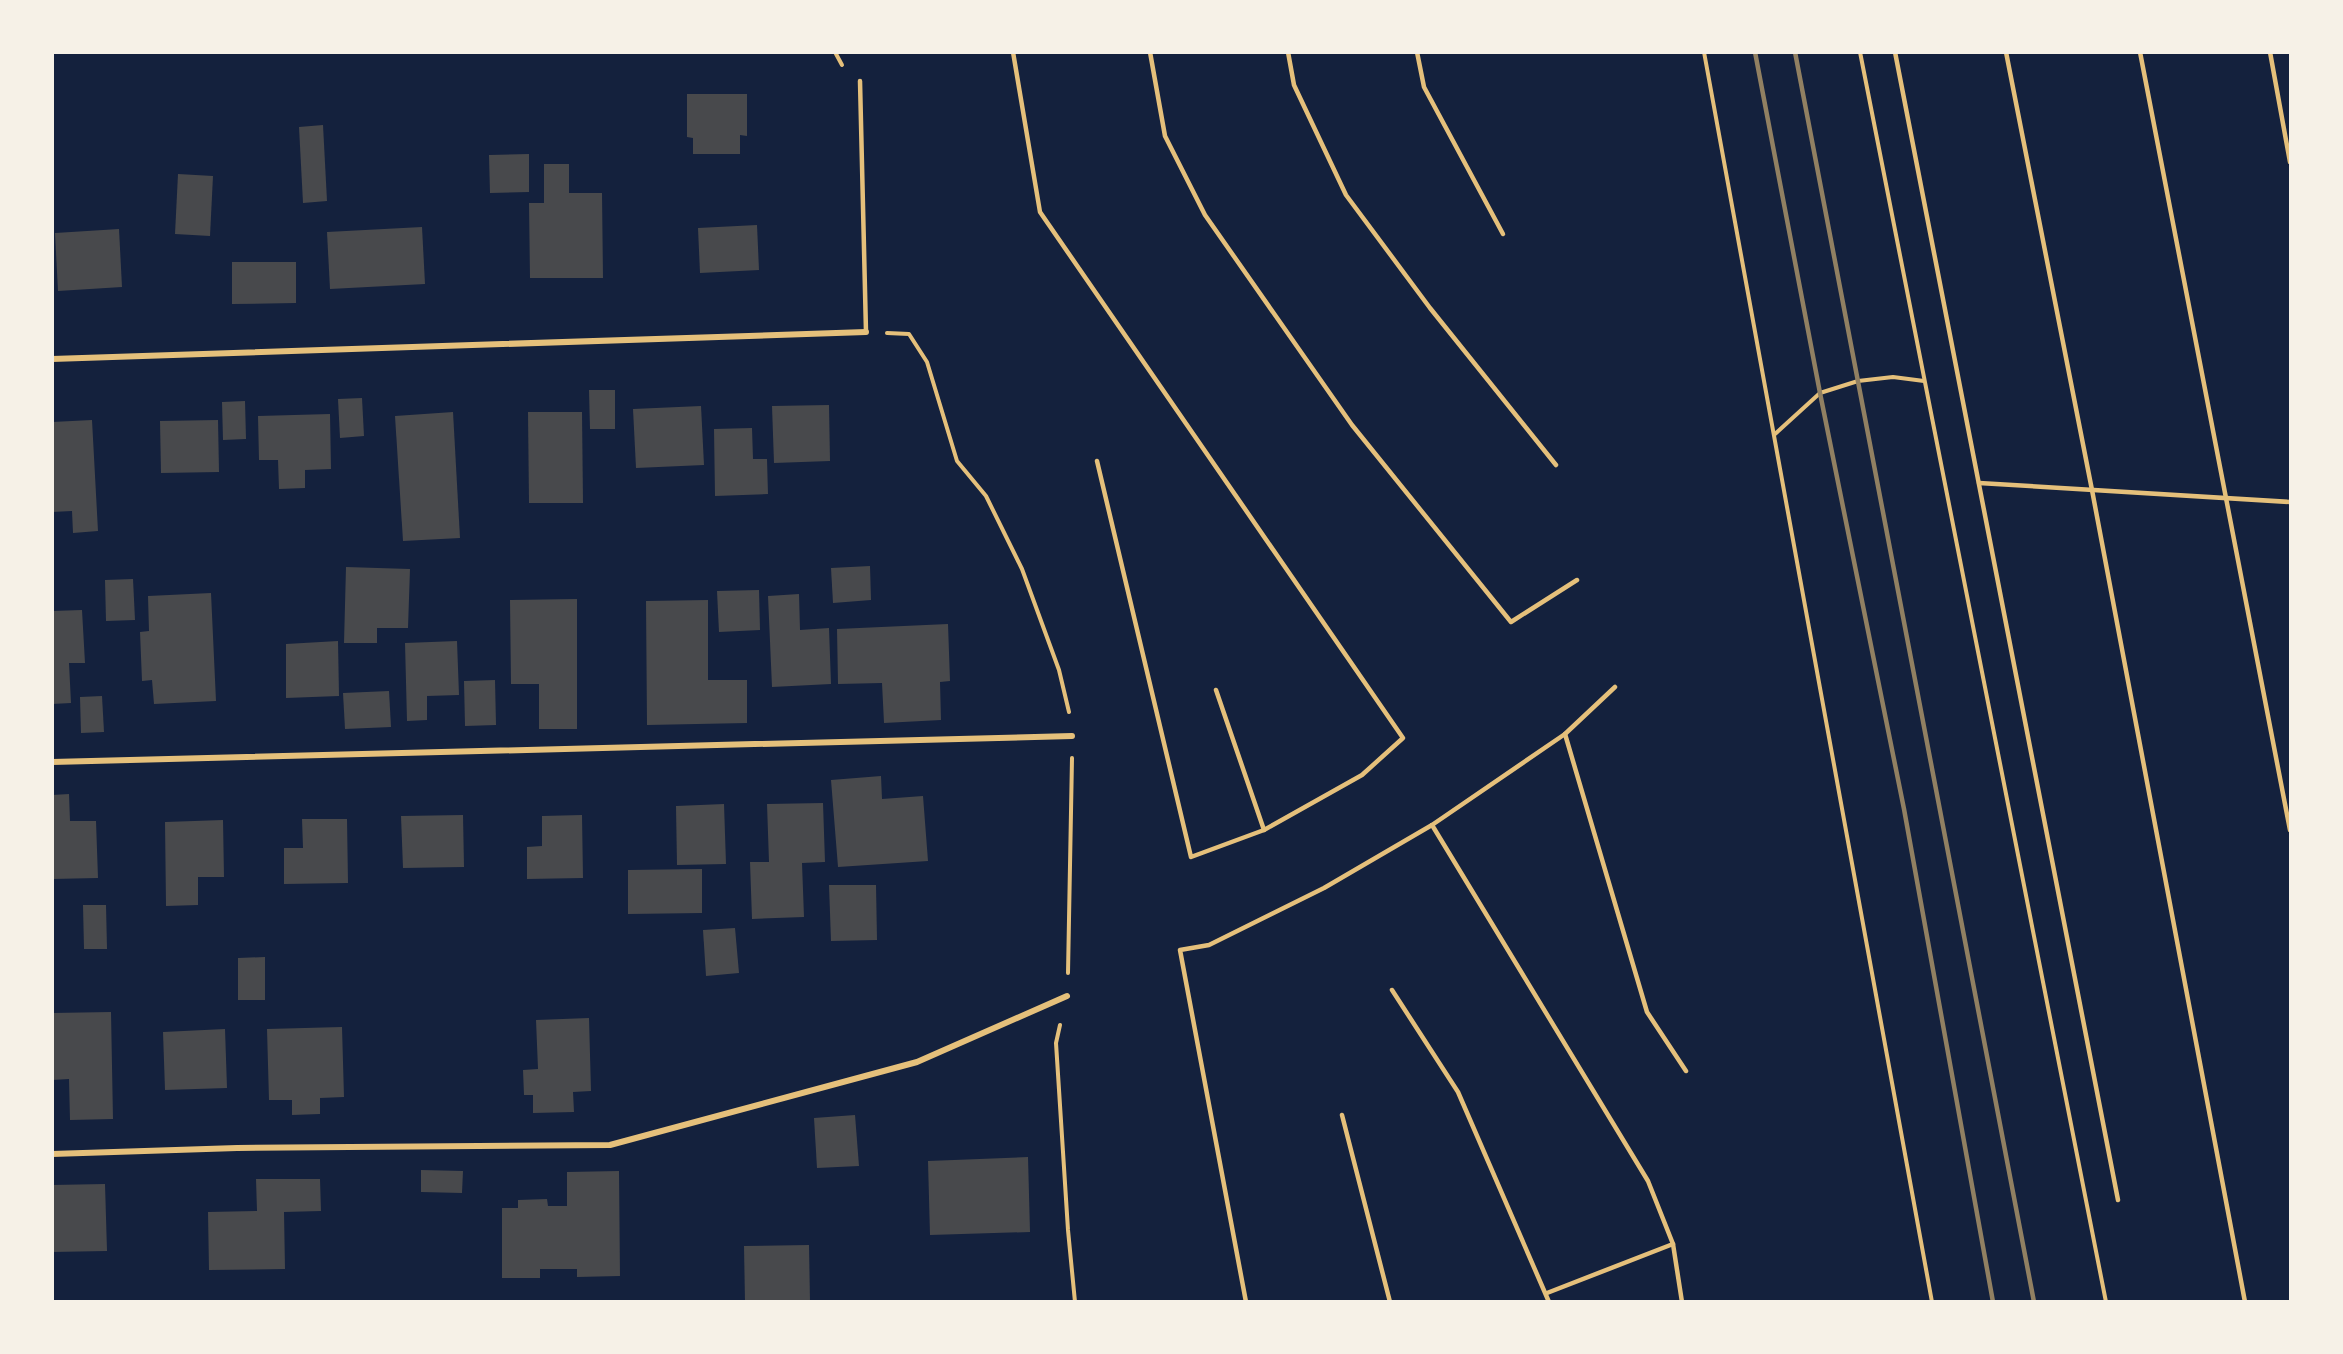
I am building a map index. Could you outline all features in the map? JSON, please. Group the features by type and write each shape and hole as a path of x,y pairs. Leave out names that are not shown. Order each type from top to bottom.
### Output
{"street":[{"path":"52,359 866,332"},
{"path":"52,762 1072,736"},
{"path":"52,1154 237,1148 610,1145 917,1062 1068,996"}],"lane":[{"path":"1013,52 1040,212 1403,738 1362,775 1264,830 1191,857 1097,461"},
{"path":"1150,52 1165,136 1205,215 1352,425 1510,622 1577,580"},
{"path":"1288,52 1294,85 1346,195 1430,308 1556,465"},
{"path":"1417,52 1424,87 1503,234"},
{"path":"1895,52 2118,1200"},
{"path":"2006,52 2092,490 2245,1302"},
{"path":"2140,52 2290,830"},
{"path":"2270,52 2290,162"},
{"path":"860,81 866,332"},
{"path":"1979,483 2290,502"},
{"path":"1246,1302 1180,950 1209,945 1314,894 1432,825 1565,734 1615,687"},
{"path":"1216,690 1264,830"},
{"path":"1565,734 1647,1012 1686,1071"},
{"path":"1432,825 1648,1181 1673,1244 1682,1302"},
{"path":"1392,990 1458,1092 1550,1302"},
{"path":"1342,1115 1390,1302"},
{"path":"1547,1293 1673,1244"}],"path":[{"path":"1704,52 1932,1302"},
{"path":"1860,52 2106,1302"},
{"path":"866,332 909,334 927,362 957,461 986,496 1022,569 1068,700 1072,736 1068,996 1056,1043 1075,1302"},
{"path":"1774,434 1820,393 1858,381 1893,377 1924,381"}],"building":[{"path":"687,94 747,94 747,136 740,135 740,154 693,154 693,138 687,137"},
{"path":"323,125 327,201 303,203 299,127"},
{"path":"529,154 529,192 490,193 489,155"},
{"path":"544,164 569,164 569,193 602,193 603,278 530,278 529,203 544,203"},
{"path":"178,174 213,176 210,236 175,234"},
{"path":"757,225 759,270 700,273 698,228"},
{"path":"422,227 425,284 330,289 327,232"},
{"path":"119,229 122,287 58,291 55,233"},
{"path":"232,262 296,262 296,303 232,304"},
{"path":"589,390 615,390 615,429 590,429"},
{"path":"362,398 364,436 340,438 338,399"},
{"path":"245,401 246,439 223,440 222,402"},
{"path":"829,405 830,461 774,463 772,406"},
{"path":"701,406 704,465 636,468 633,409"},
{"path":"453,412 460,538 403,541 395,416"},
{"path":"528,412 582,412 583,503 529,503"},
{"path":"330,414 331,469 305,470 305,488 279,489 278,460 259,460 258,416"},
{"path":"92,420 98,531 73,533 72,511 52,512 52,422"},
{"path":"218,420 219,472 161,473 160,421"},
{"path":"752,428 753,459 767,459 768,494 715,496 714,429"},
{"path":"870,566 871,600 833,603 831,568"},
{"path":"346,567 410,569 408,628 377,628 377,643 344,643"},
{"path":"133,579 135,620 106,621 105,580"},
{"path":"759,590 760,630 719,632 717,591"},
{"path":"211,593 216,701 154,704 152,680 142,681 140,632 149,631 148,596"},
{"path":"799,594 800,630 829,628 831,684 772,687 768,596"},
{"path":"577,599 577,729 539,729 539,684 511,684 510,600"},
{"path":"708,600 708,680 747,680 747,723 647,725 646,601"},
{"path":"82,610 85,663 69,663 71,703 52,704 52,611"},
{"path":"948,624 950,681 940,682 941,720 884,723 882,683 838,684 837,629"},
{"path":"338,641 339,696 286,698 286,644"},
{"path":"457,641 459,695 427,696 427,720 407,721 405,643"},
{"path":"495,680 496,725 465,726 464,681"},
{"path":"389,691 391,727 345,729 343,693"},
{"path":"102,696 104,732 81,733 80,697"},
{"path":"881,776 882,799 923,796 928,861 838,867 831,780"},
{"path":"69,794 70,821 96,821 98,878 52,879 52,795"},
{"path":"823,803 825,862 802,863 804,917 752,919 750,862 769,862 767,804"},
{"path":"724,804 726,864 677,865 676,806"},
{"path":"463,815 464,867 403,868 401,816"},
{"path":"582,815 583,878 527,879 527,847 542,846 542,816"},
{"path":"302,819 347,819 348,883 284,884 284,848 303,848"},
{"path":"223,820 224,877 198,877 198,905 166,906 165,822"},
{"path":"702,869 702,913 628,914 628,870"},
{"path":"829,885 876,885 877,940 831,941"},
{"path":"83,905 106,905 107,949 84,949"},
{"path":"735,928 739,973 706,976 703,930"},
{"path":"265,957 265,1000 238,1000 238,958"},
{"path":"111,1012 113,1119 70,1120 69,1079 52,1080 52,1013"},
{"path":"589,1018 591,1091 573,1092 574,1112 533,1113 533,1095 524,1095 523,1070 538,1069 536,1020"},
{"path":"342,1027 344,1097 320,1098 320,1114 292,1115 292,1100 269,1100 267,1029"},
{"path":"225,1029 227,1088 165,1090 163,1032"},
{"path":"855,1115 859,1166 817,1168 814,1118"},
{"path":"1028,1157 1030,1232 930,1235 928,1161"},
{"path":"421,1170 463,1171 462,1193 421,1192"},
{"path":"619,1171 620,1276 577,1277 577,1269 540,1269 540,1278 502,1278 502,1208 518,1208 518,1200 547,1199 548,1206 567,1206 567,1172"},
{"path":"256,1179 320,1179 321,1211 284,1212 285,1269 209,1270 208,1212 257,1211"},
{"path":"105,1184 107,1251 52,1252 52,1185"},
{"path":"809,1245 810,1302 745,1302 744,1246"}],"railway":[{"path":"1755,52 1820,393 1904,809 1993,1302"},
{"path":"1795,52 2034,1302"}]}
